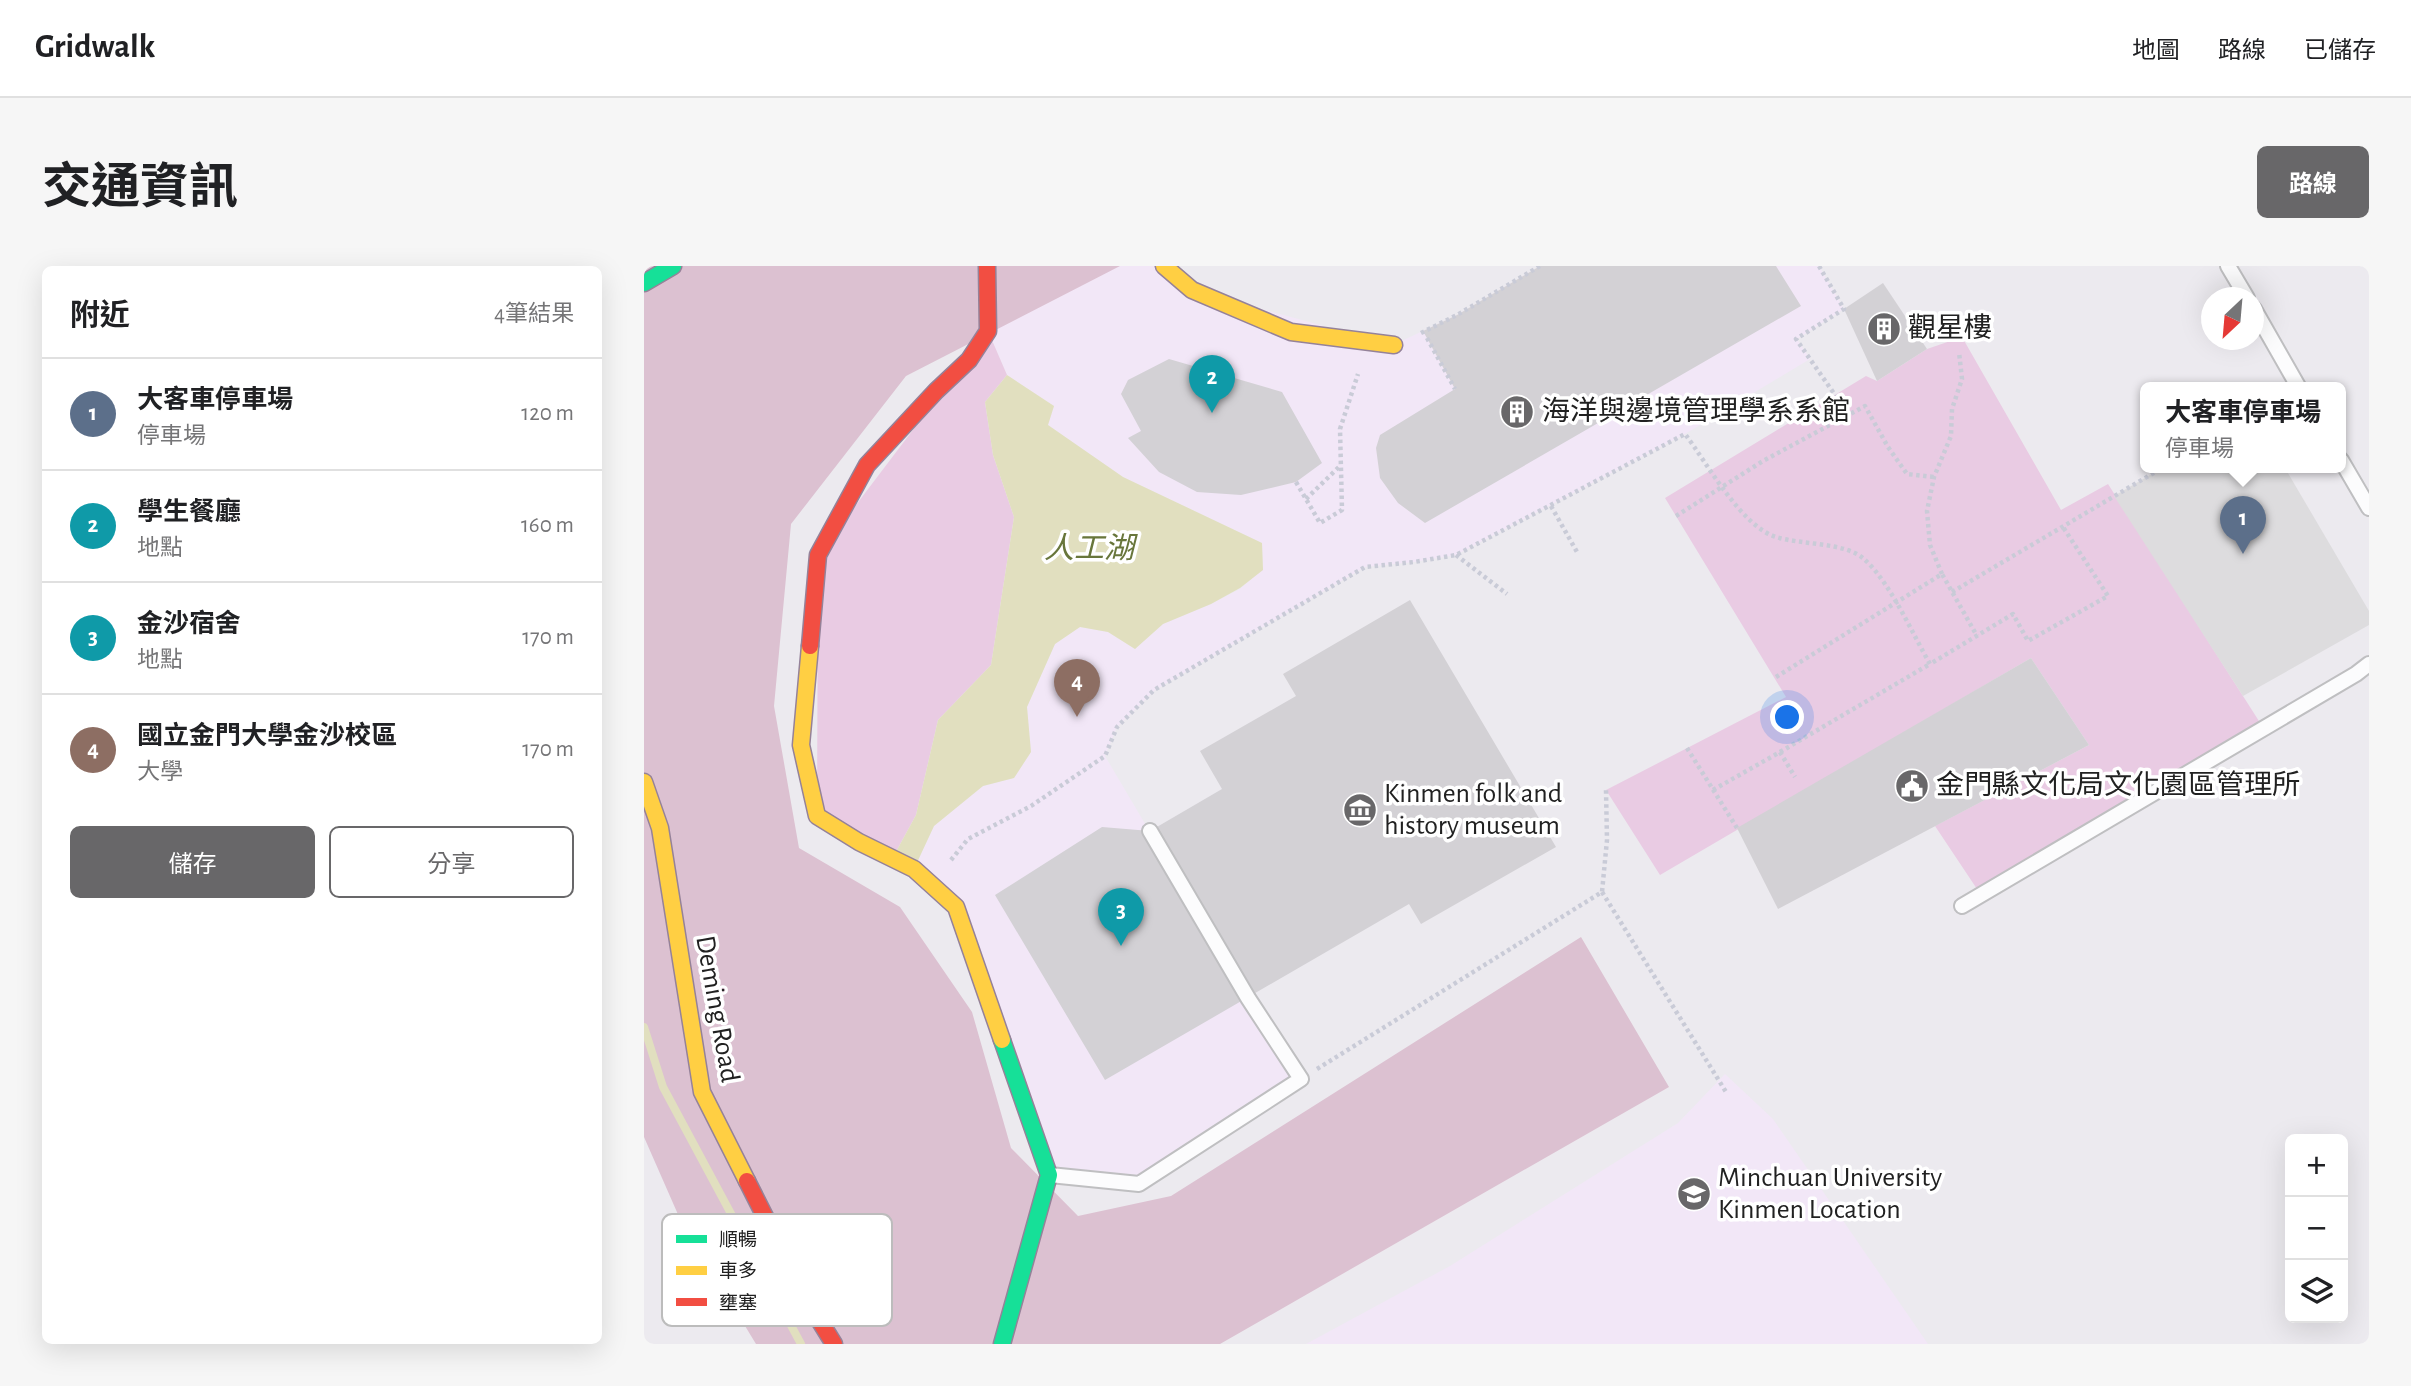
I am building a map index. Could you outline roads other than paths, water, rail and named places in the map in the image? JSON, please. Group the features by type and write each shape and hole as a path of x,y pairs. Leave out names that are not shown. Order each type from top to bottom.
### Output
{"street":[{"path":"644,283 673,266"},
{"path":"987,266 988,331 969,360 867,465 818,555 801,745 817,816 859,842 914,869 956,907 1049,1175 1002,1344"},
{"path":"1164,266 1192,290 1291,332 1394,345"},
{"name":"Deming Road","path":"644,782 660,828 702,1092 764,1214"},
{"name":"Deming Road","path":"823,1326 834,1344"}],"lane":[{"path":"2228,266 2240,287"},
{"path":"2264,328 2296,382"},
{"path":"2346,469 2369,508"},
{"path":"1962,906 2333,688 2369,664"},
{"path":"1049,1175 1139,1184 1301,1079 1248,998 1150,831"}],"water":[{"name":"人工湖","path":"1007,375 1054,406 1048,425 1123,477 1262,543 1263,570 1240,588 1211,604 1163,624 1135,649 1108,632 1080,627 1055,644 1027,707 1031,752 1014,778 983,786 934,826 914,869 892,859 916,815 938,720 991,665 1014,517 993,455 985,402"}],"waterway":[{"path":"644,1027 663,1087 731,1214"},
{"path":"791,1326 801,1344"}],"place":[{"name":"觀星樓","path":"1884,329"},
{"name":"海洋與邊境管理學系系館","path":"1517,412"},
{"name":"學生餐廳","path":"1212,413"},
{"name":"大客車停車場","path":"2243,554"},
{"name":"國立金門大學金沙校區","path":"1077,717"},
{"name":"金門縣文化局文化園區管理所","path":"1912,786"},
{"name":"Kinmen folk and history museum","path":"1360,810"},
{"name":"金沙宿舍","path":"1121,946"},
{"name":"Minchuan University Kinmen Location","path":"1694,1194"}]}
